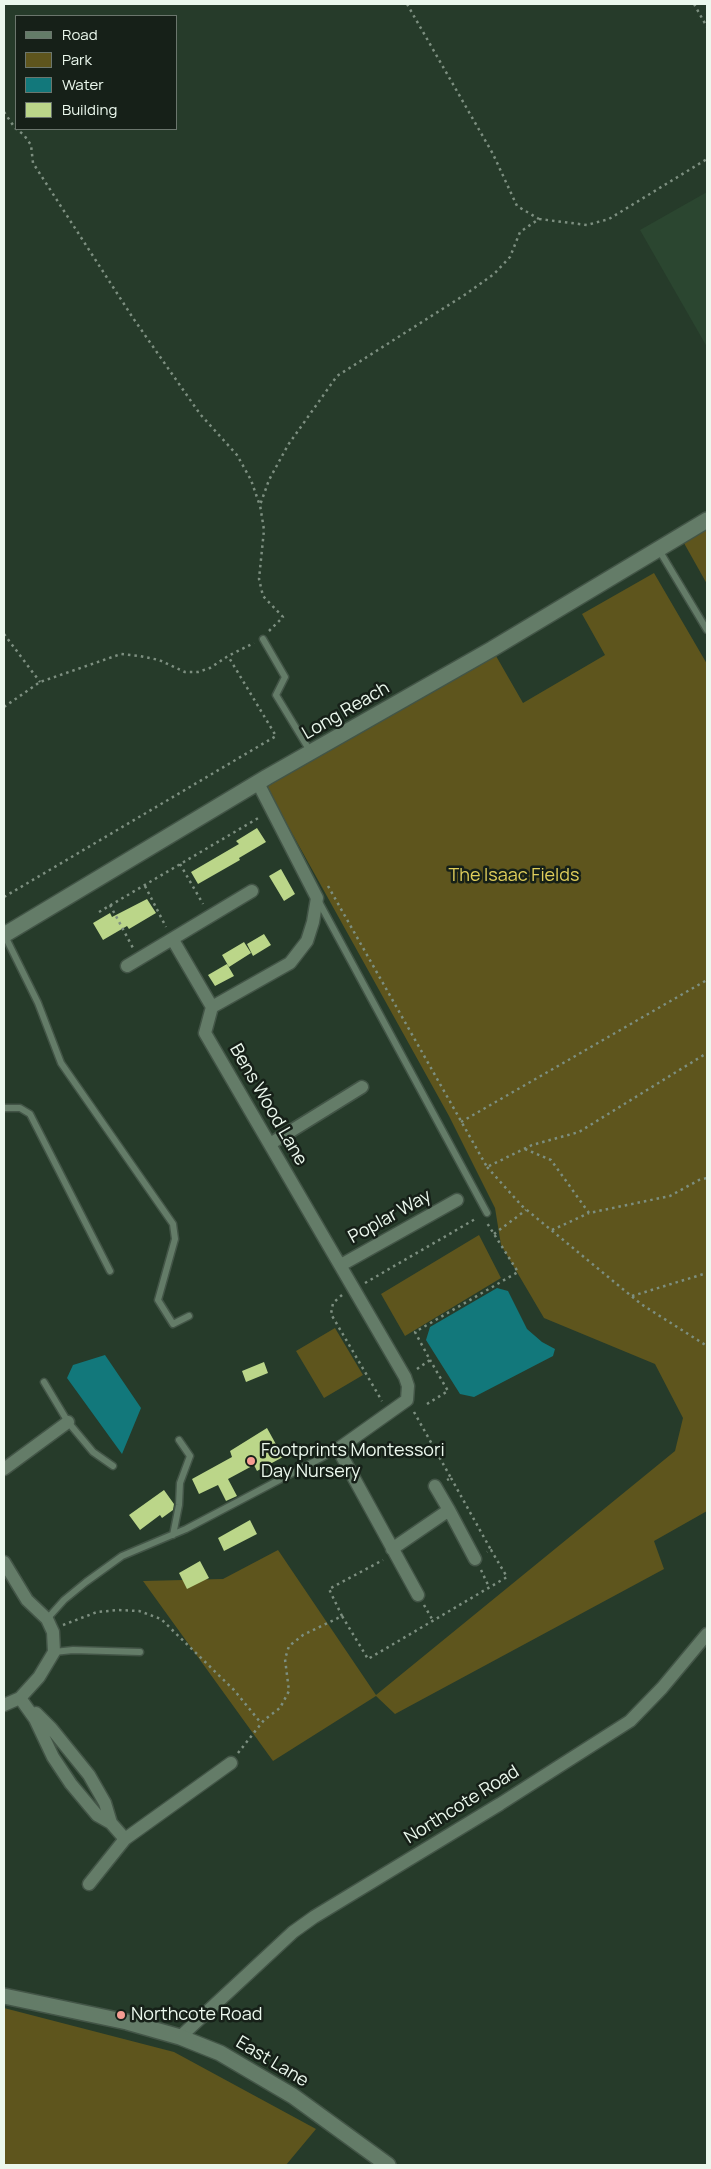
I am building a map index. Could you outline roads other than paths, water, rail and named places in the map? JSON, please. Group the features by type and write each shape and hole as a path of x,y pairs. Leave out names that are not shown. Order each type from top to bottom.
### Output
{"street":[{"name":"Long Reach","path":"4,935 310,752 659,550 707,520"},
{"path":"173,940 212,1007 290,963 307,941 317,898 258,783"},
{"path":"127,966 252,891"},
{"name":"Bens Wood Lane","path":"212,1007 206,1033 341,1265 405,1377 408,1386 407,1400 338,1449"},
{"path":"270,1144 362,1087"},
{"name":"Poplar Way","path":"341,1265 457,1200"},
{"path":"4,1469 68,1422"},
{"path":"338,1449 418,1595"},
{"path":"435,1486 475,1559"},
{"path":"393,1551 449,1510"},
{"path":"4,1562 27,1600 47,1619 53,1632 54,1652 39,1677 20,1698 4,1705"},
{"name":"Northcote Road","path":"180,2037 293,1932 314,1917 500,1804 630,1721 662,1688 707,1634"},
{"path":"20,1698 35,1719 53,1757 71,1784 97,1815 111,1823 125,1839"},
{"path":"20,1698 51,1728 89,1775 105,1803 111,1823"},
{"path":"89,1884 125,1839 231,1763"},
{"name":"East Lane","path":"4,1996 128,2022 180,2037 220,2053 260,2075 325,2118 388,2165"}],"lane":[{"path":"659,550 707,630"},
{"path":"264,638 285,677 276,695 310,752"},
{"path":"317,898 485,1214"},
{"path":"4,935 38,1003 61,1063 173,1224 175,1239 158,1300 173,1324 189,1316"},
{"path":"4,1108 20,1108 30,1114 110,1271"},
{"path":"44,1382 68,1422 93,1452 113,1466"},
{"path":"173,1535 179,1505 180,1483 190,1456 179,1440"},
{"path":"47,1619 64,1600 122,1556 173,1535 338,1449"},
{"path":"54,1652 73,1650 140,1652"}],"water":[{"path":"497,1288 508,1291 527,1329 542,1342 555,1349 553,1356 474,1397 460,1394 426,1340 430,1327"},
{"path":"105,1355 141,1408 122,1454 67,1378 73,1365"}],"place":[{"name":"Footprints Montessori Day Nursery","path":"251,1461"},
{"name":"Northcote Road","path":"121,2015"}],"park label":[{"name":"The Isaac Fields","path":"514,876"}]}
